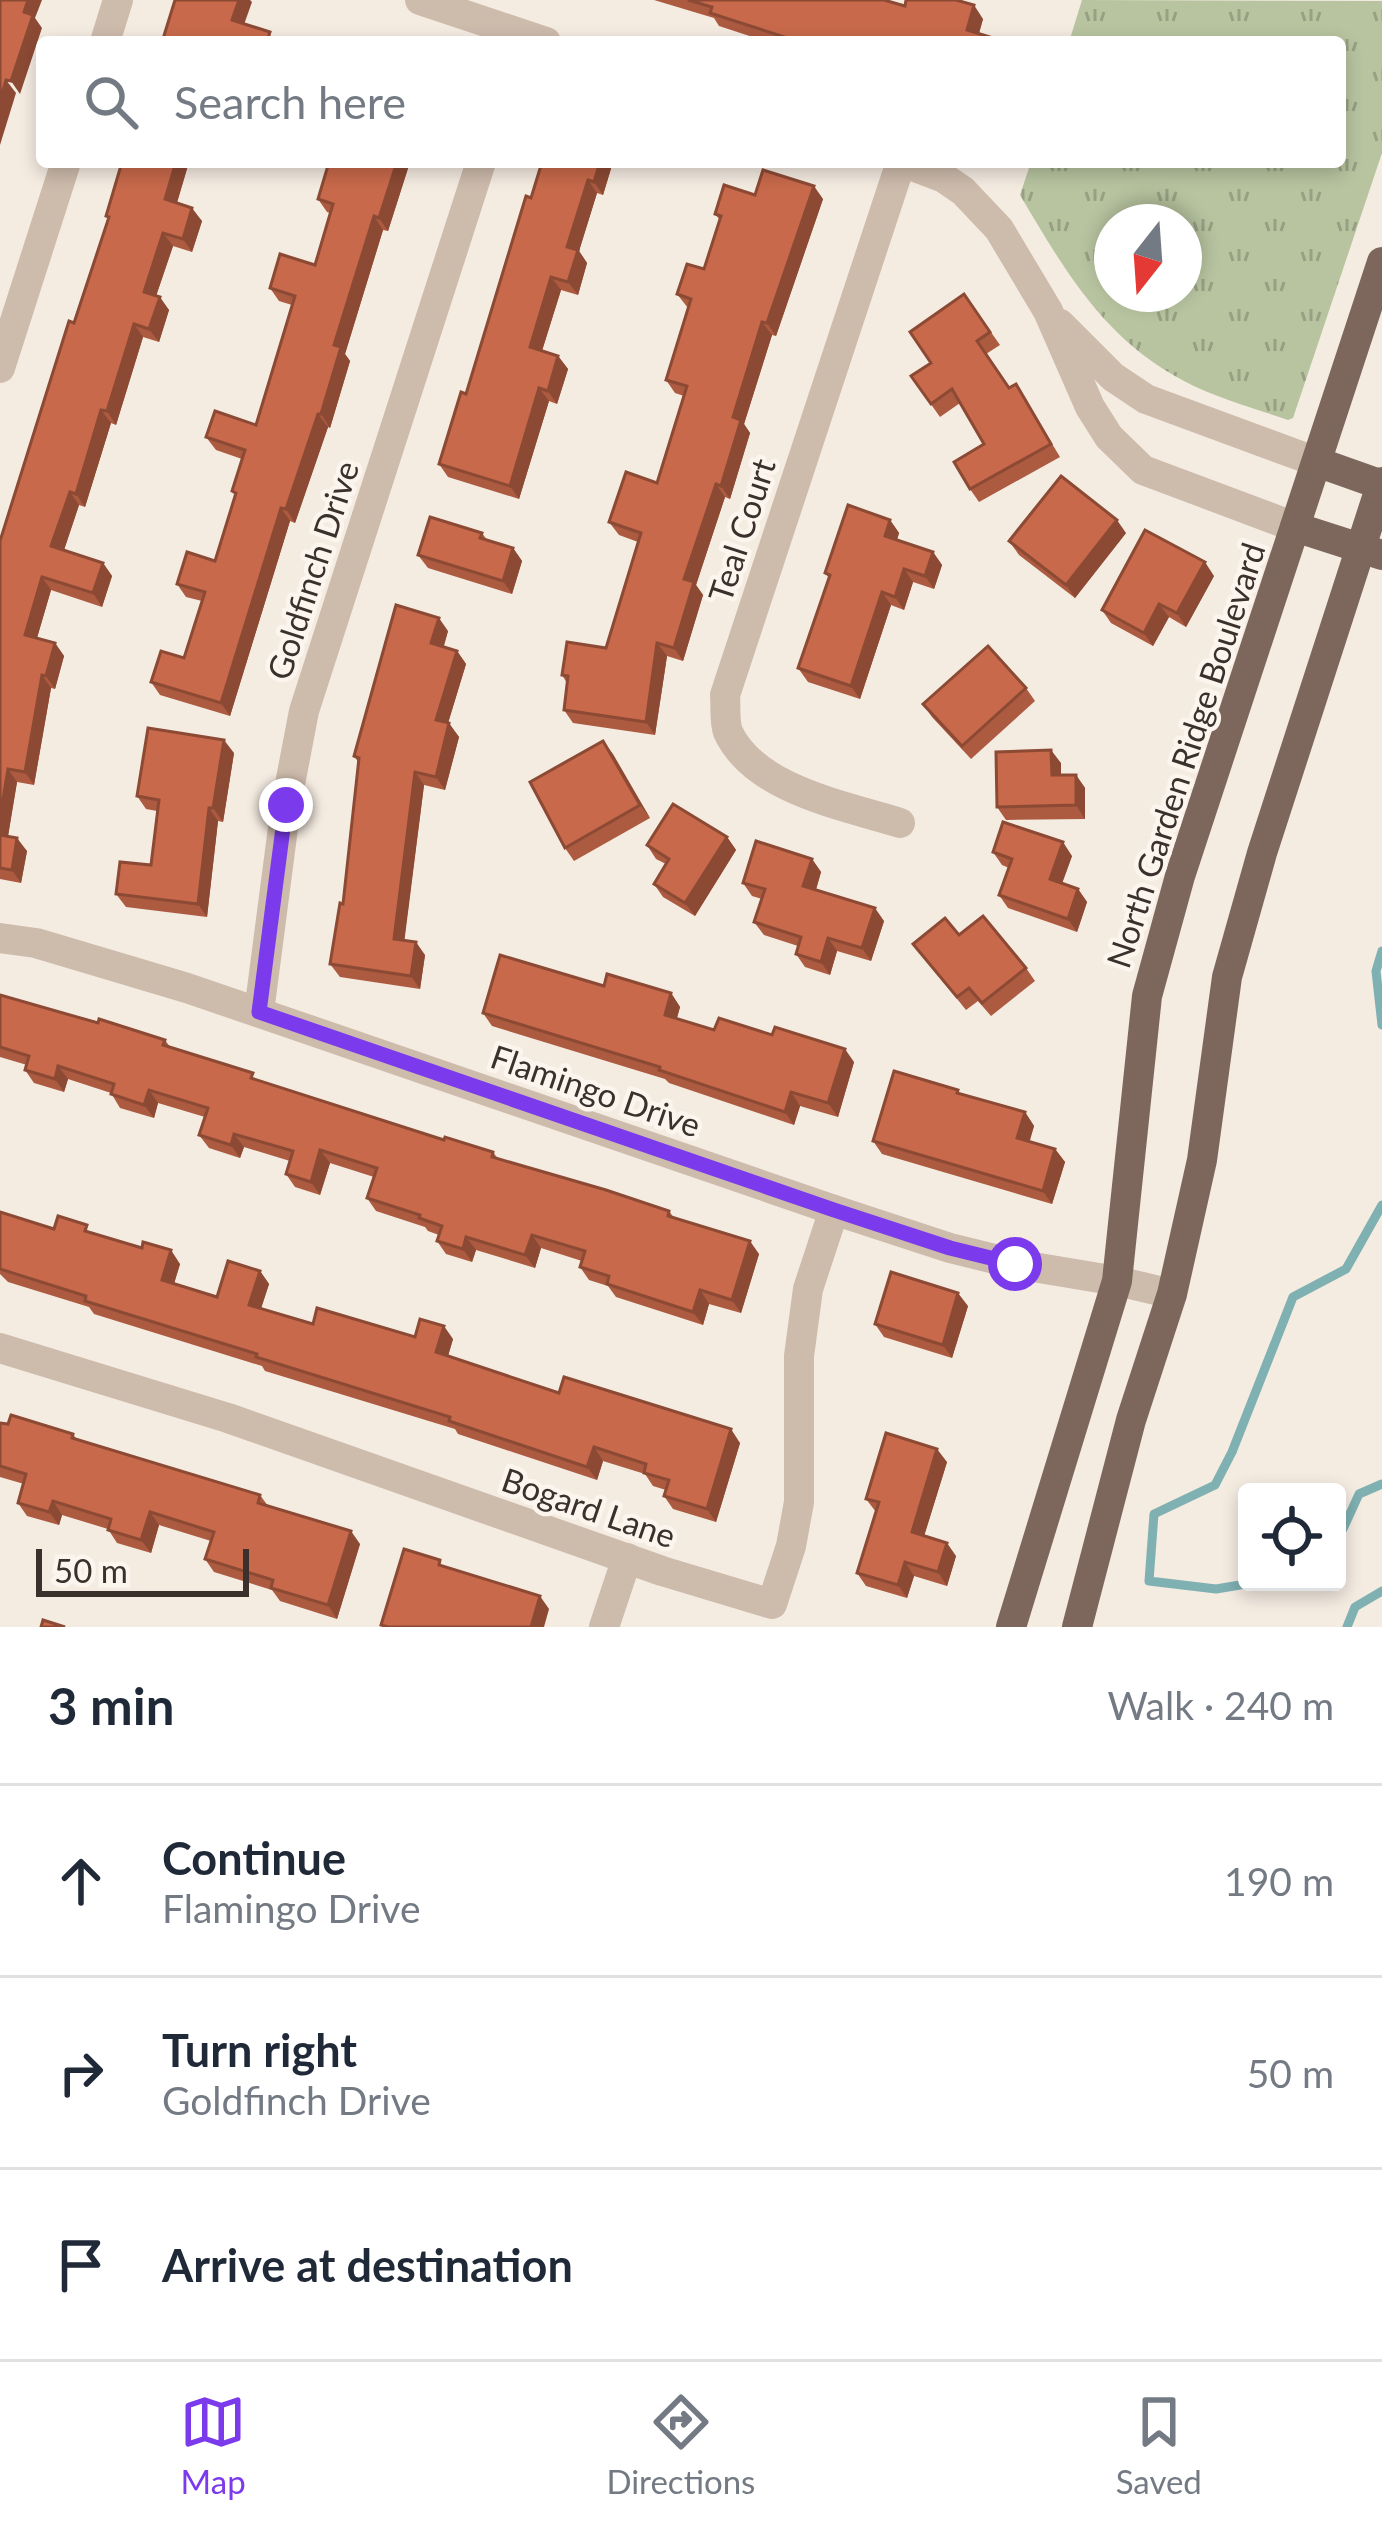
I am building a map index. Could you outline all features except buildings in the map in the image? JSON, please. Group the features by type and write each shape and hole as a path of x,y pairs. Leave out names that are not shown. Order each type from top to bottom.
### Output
{"main road":[{"name":"North Garden Ridge Boulevard","path":"1011,1627 1117,1281 1147,996 1180,876 1382,262"},
{"path":"1077,1627 1131,1420 1172,1294 1202,1160 1227,976 1262,853 1371,551 1382,484 1317,461"},
{"path":"1295,527 1371,551"}],"street":[{"path":"107,36 118,0"},
{"path":"420,0 521,36"},
{"path":"0,368 64,168"},
{"name":"Goldfinch Drive","path":"259,1012 286,805 304,711 479,168"},
{"name":"Teal Court","path":"899,168 725,694 726,728 746,759 766,775 899,823"},
{"path":"917,168 944,178 981,207 999,229 1048,311 1090,406 1109,436 1143,470 1295,527"},
{"path":"1048,311 1113,377 1146,399 1317,461"},
{"name":"Flamingo Drive","path":"0,938 36,943 259,1012 950,1248 1172,1294"},
{"name":"Bogard Lane","path":"0,1348 228,1418 772,1604 799,1502 799,1356 808,1289 834,1210"},
{"path":"604,1627 627,1558"}],"green space":[{"path":"1082,0 1382,1 1382,153 1293,418 1196,387 1131,345 1099,312 1202,312 1202,204 1094,204 1094,307 1020,195 1029,168 1346,168 1346,36 1071,36"}],"waterway":[{"path":"1382,951 1376,971 1382,1025"},
{"path":"1238,1585 1216,1589 1149,1581 1154,1514 1215,1485 1293,1297 1346,1269 1382,1205"},
{"path":"1346,1522 1359,1494 1382,1484"},
{"path":"1347,1627 1355,1607 1382,1591"}],"route":[{"path":"286,805 259,1012 834,1210 1015,1264"}]}
